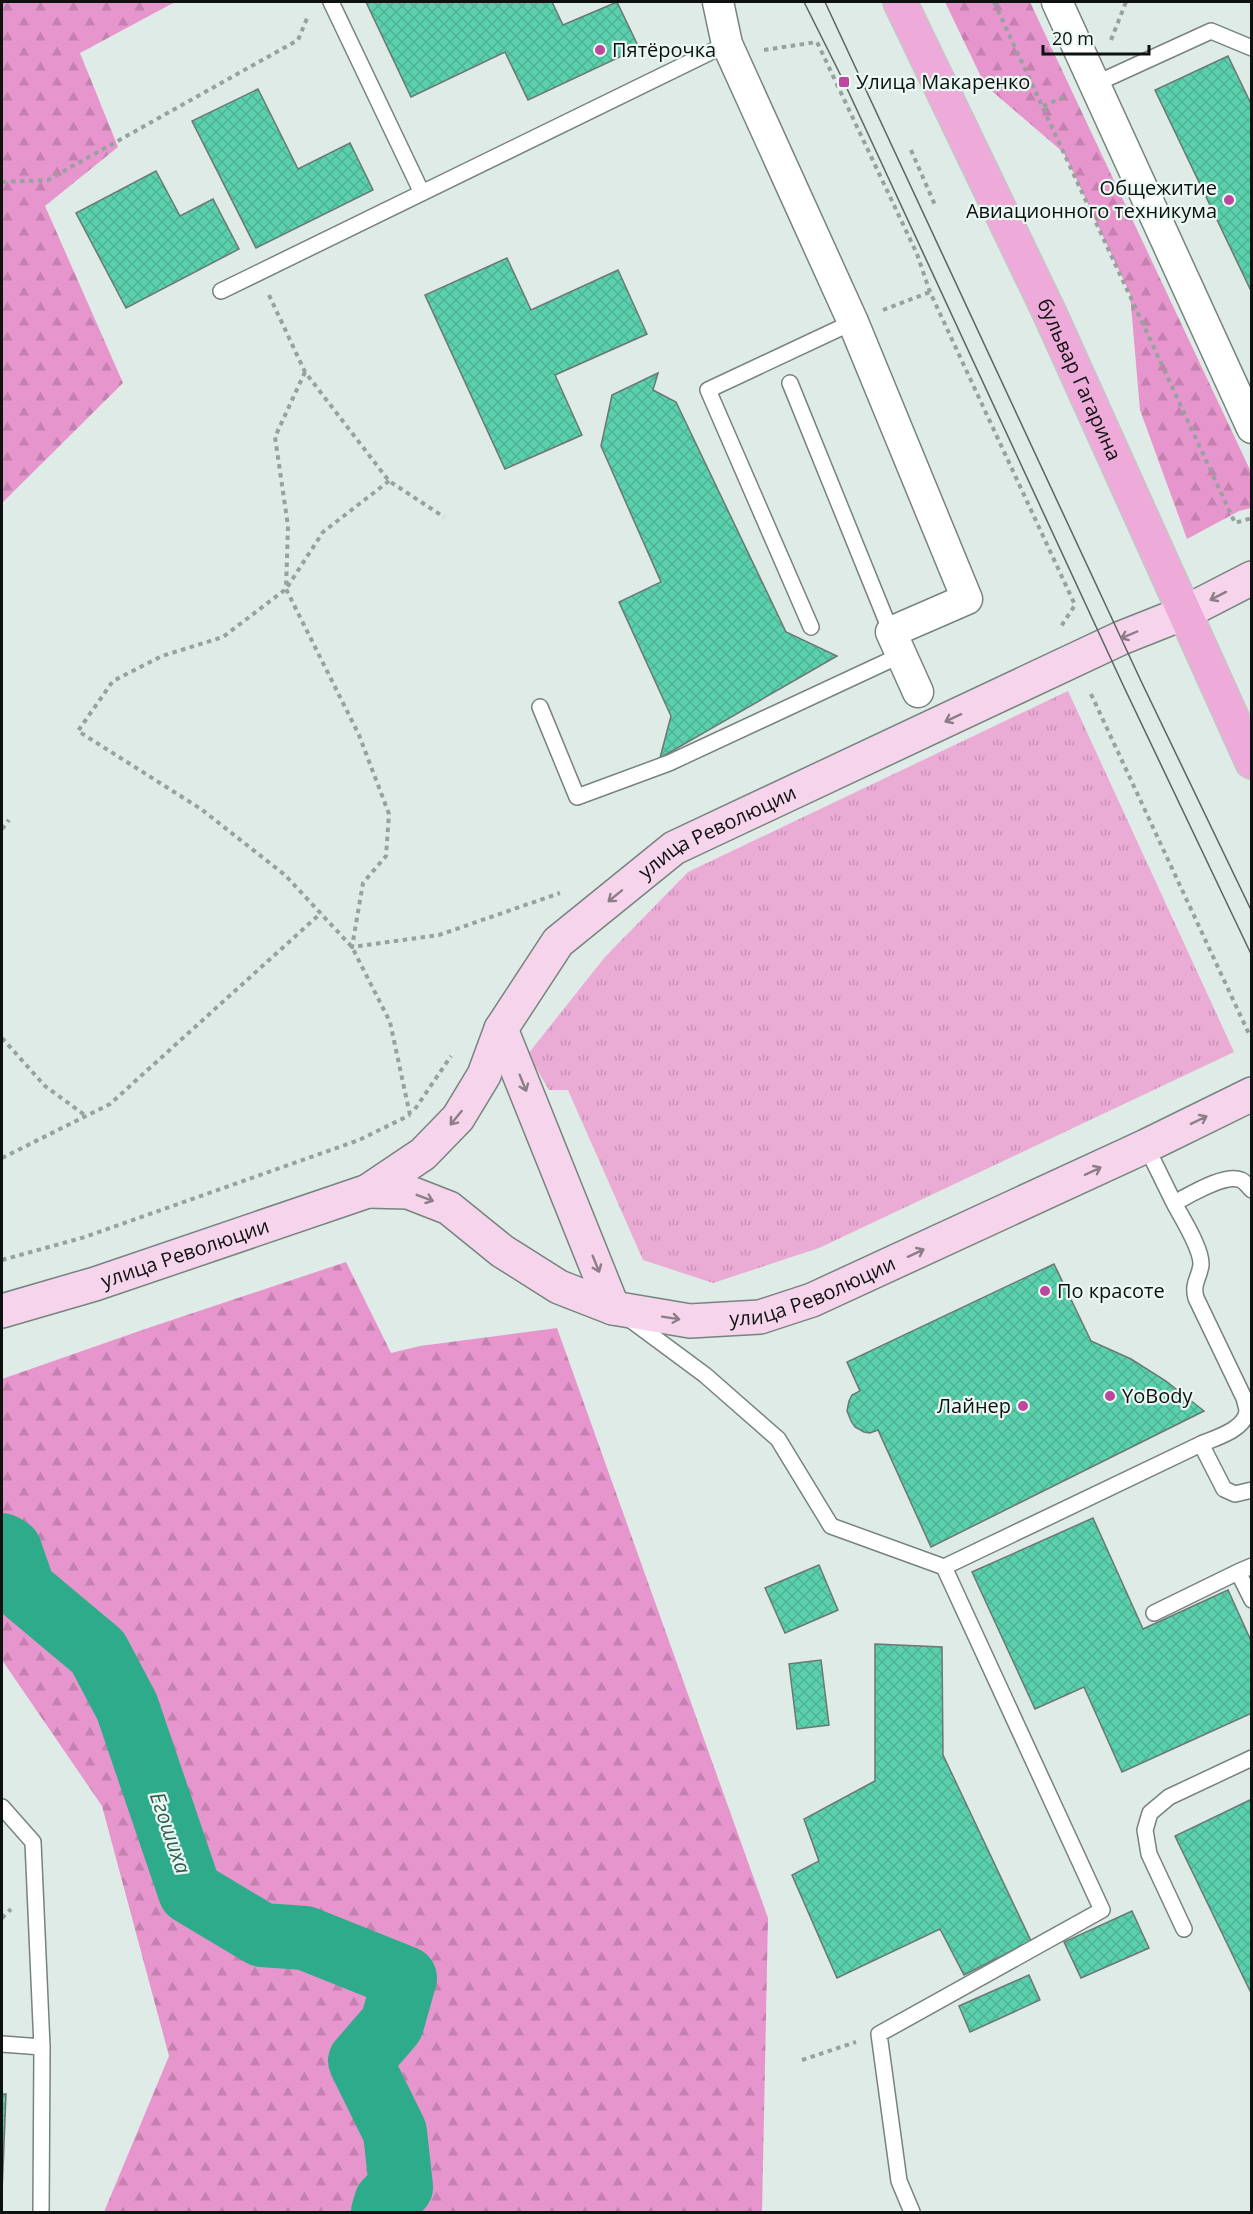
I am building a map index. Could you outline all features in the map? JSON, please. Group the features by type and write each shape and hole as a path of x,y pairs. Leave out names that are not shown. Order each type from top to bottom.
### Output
{"main road":[{"name":"бульвар Гагарина","path":"900,2 1050,314 1251,762"},
{"path":"1184,613 1251,578"},
{"name":"улица Революции","path":"2,1311 95,1284 368,1191 423,1154 458,1118 484,1075 501,1029 558,942 674,848 1121,638 1184,613"},
{"path":"501,1029 613,1308"},
{"name":"улица Революции","path":"368,1191 408,1192 449,1208 501,1251 559,1287 613,1308 690,1321 760,1317 812,1300 1146,1146 1251,1094"}],"street":[{"path":"718,2 729,50 853,322 967,599 896,644 918,692"},
{"path":"1057,2 1251,428"}],"lane":[{"path":"331,2 422,193"},
{"path":"1095,84 1211,31 1251,48"},
{"path":"221,291 422,193 729,50"},
{"path":"811,627 708,390 853,322"},
{"path":"540,707 577,797 669,763 896,644 790,383"},
{"path":"944,1567 1232,1430 1243,1422 1247,1411 1244,1398 1196,1298 1193,1287 1201,1265 1199,1253 1146,1146"},
{"path":"1174,1203 1222,1180 1233,1178 1244,1181 1251,1191"},
{"path":"613,1308 705,1375 778,1439 831,1526 944,1567 1102,1910 879,2034 899,2181 912,2212"},
{"path":"1201,1444 1224,1489 1235,1494 1251,1490"},
{"path":"1154,1613 1245,1569 1251,1600"},
{"path":"1184,1929 1149,1854 1145,1830 1150,1813 1169,1797 1251,1758"},
{"path":"2,1808 33,1842 42,2047 41,2212"},
{"path":"2,2044 42,2047"}],"path":[{"path":"994,2 1234,523 1251,518"},
{"path":"1110,44 1126,2"},
{"path":"2,182 48,180 298,40 310,11"},
{"path":"729,50 817,42 917,254 930,292 1075,605"},
{"path":"911,150 936,205"},
{"path":"259,272 304,372 389,481 444,517"},
{"path":"853,322 930,292"},
{"path":"304,372 275,437 288,526 286,589 359,735 389,814 387,856 363,883 352,947"},
{"path":"389,481 323,532 286,589 223,637 162,656 113,681 78,731 201,809 285,875 352,947 390,1022 410,1115"},
{"path":"1091,694 1249,1034"},
{"path":"2,828 9,820"},
{"path":"352,947 439,935 567,891"},
{"path":"2,1158 110,1104 321,913"},
{"path":"2,1038 45,1086 86,1116"},
{"path":"2,1260 85,1238 359,1140"},
{"path":"802,2060 879,2034"}],"green space":[{"path":"2,2 175,2 80,53 118,147 45,206 123,383 2,503"},
{"path":"945,2 1030,2 1251,472 1251,508 1239,511 1187,539 1140,410 1130,294 1064,153 985,85"},
{"path":"1068,691 1234,1052 819,1248 713,1283 643,1260 568,1090 549,1090 528,1054 605,957 688,872"},
{"path":"346,1262 391,1353 420,1346 557,1328 768,1918 762,2212 104,2212 169,2056 102,1806 2,1660 2,1379"}],"building":[{"path":"366,2 552,2 563,25 617,2 639,48 528,100 505,52 411,97"},
{"name":"Общежитие Авиационного техникума","path":"1228,56 1252,106 1252,293 1155,90"},
{"path":"258,89 298,169 350,143 373,190 256,248 192,121"},
{"path":"156,171 180,216 213,199 239,249 126,308 76,213"},
{"path":"507,258 531,310 618,270 647,334 555,375 582,435 505,469 425,295"},
{"path":"658,373 653,390 676,402 786,632 837,656 660,758 671,716 619,602 661,582 601,446 612,395"},
{"name":"Лайнер","path":"1054,1264 1091,1341 1131,1359 1166,1381 1204,1411 931,1547 878,1430 870,1433 864,1432 855,1427 851,1421 847,1411 849,1401 852,1395 860,1391 847,1362"},
{"path":"1093,1518 1143,1629 1228,1590 1252,1643 1252,1713 1122,1772 1084,1687 1035,1709 972,1572"},
{"path":"819,1565 838,1610 785,1633 765,1588"},
{"path":"875,1644 942,1647 943,1755 1031,1941 964,1975 940,1929 837,1978 792,1875 819,1861 804,1819 875,1781"},
{"path":"821,1660 829,1725 797,1729 789,1664"},
{"path":"1252,1799 1252,1995 1175,1836"},
{"path":"1132,1911 1149,1948 1081,1978 1064,1942"},
{"path":"1029,1975 1040,2000 970,2032 959,2006"},
{"path":"2,2094 6,2094 2,2193"}],"waterway":[{"name":"Егошиха","path":"2,1545 10,1550 24,1590 98,1652 127,1707 190,1892 262,1935 305,1938 405,1978 392,2024 360,2061 395,2132 401,2187 386,2202 383,2212"}],"tram line":[{"path":"804,2 844,82 1123,685 1252,956"},
{"path":"825,2 1141,681 1252,912"}],"place":[{"name":"Пятёрочка","path":"600,50"},
{"name":"Улица Макаренко","path":"844,82"},
{"name":"Общежитие Авиационного техникума","path":"1229,200"},
{"name":"По красоте","path":"1045,1291"},
{"name":"YoBody","path":"1110,1396"},
{"name":"Лайнер","path":"1023,1406"}]}
